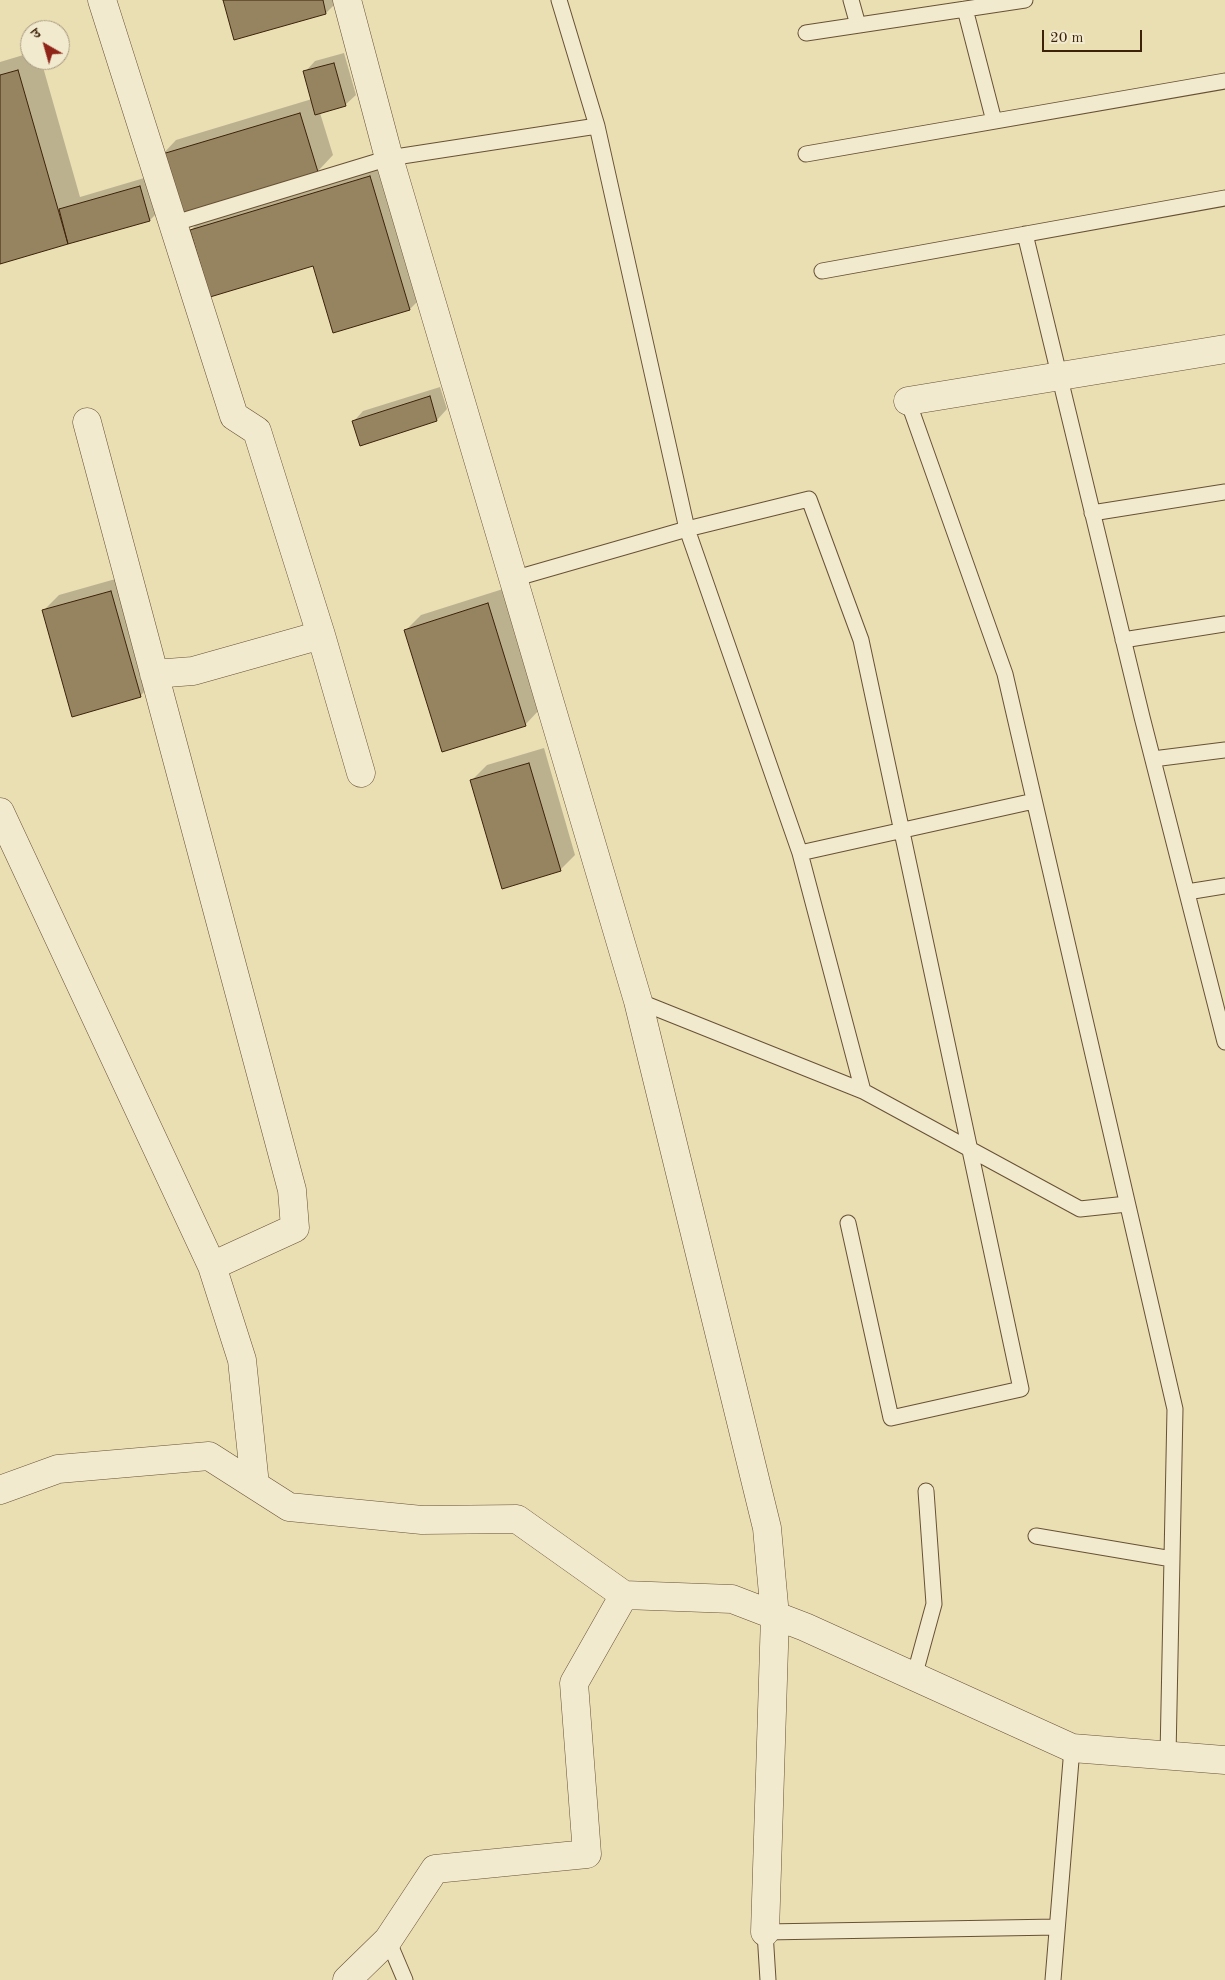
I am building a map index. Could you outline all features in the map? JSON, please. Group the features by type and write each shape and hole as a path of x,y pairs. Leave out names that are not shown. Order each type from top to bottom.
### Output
{"street":[{"path":"102,0 234,416 258,431 361,773"},
{"path":"346,0 389,158 638,1001 767,1528 775,1616 765,1932"},
{"path":"908,401 1225,349"},
{"path":"87,422 292,1190 295,1228 212,1266"},
{"path":"154,674 193,671 321,635"},
{"path":"0,812 212,1266 242,1360 256,1485"},
{"path":"0,1490 58,1469 209,1456 290,1507 422,1520 517,1519 624,1595 732,1599 775,1616 1072,1748 1225,1760"},
{"path":"347,1980 388,1940 435,1869 587,1854 574,1683 624,1595"}],"lane":[{"path":"559,0 597,126 687,529 800,853 863,1091"},
{"path":"851,0 858,25"},
{"path":"806,33 1024,0"},
{"path":"964,9 994,122"},
{"path":"806,154 1225,81"},
{"path":"172,224 389,158 597,126"},
{"path":"822,271 1225,198"},
{"path":"1025,234 1123,640 1222,1022 1225,1042"},
{"path":"908,401 1005,674 1175,1409 1168,1756"},
{"path":"1092,513 1225,492"},
{"path":"513,579 687,529 809,499 861,640 1021,1390 891,1418 848,1223"},
{"path":"1123,640 1225,624"},
{"path":"1153,760 1225,750"},
{"path":"800,853 1034,801"},
{"path":"1187,892 1225,886"},
{"path":"638,1001 863,1091 1080,1209 1128,1204"},
{"path":"914,1677 934,1604 926,1492"},
{"path":"1036,1536 1172,1559"},
{"path":"1053,1980 1072,1748"},
{"path":"768,1980 765,1932 1057,1927"},
{"path":"388,1940 405,1980"}],"building":[{"path":"223,0 323,0 326,14 234,40"},
{"path":"334,63 346,106 315,115 303,71"},
{"path":"18,70 68,244 0,264 0,75"},
{"path":"300,113 318,172 177,215 159,155"},
{"path":"370,176 410,310 333,333 313,266 210,297 190,230"},
{"path":"140,186 150,221 68,244 59,209"},
{"path":"430,396 437,421 360,446 352,421"},
{"path":"111,591 141,697 72,717 42,610"},
{"path":"488,603 526,726 442,752 404,630"},
{"path":"529,763 561,871 502,889 470,780"}]}
